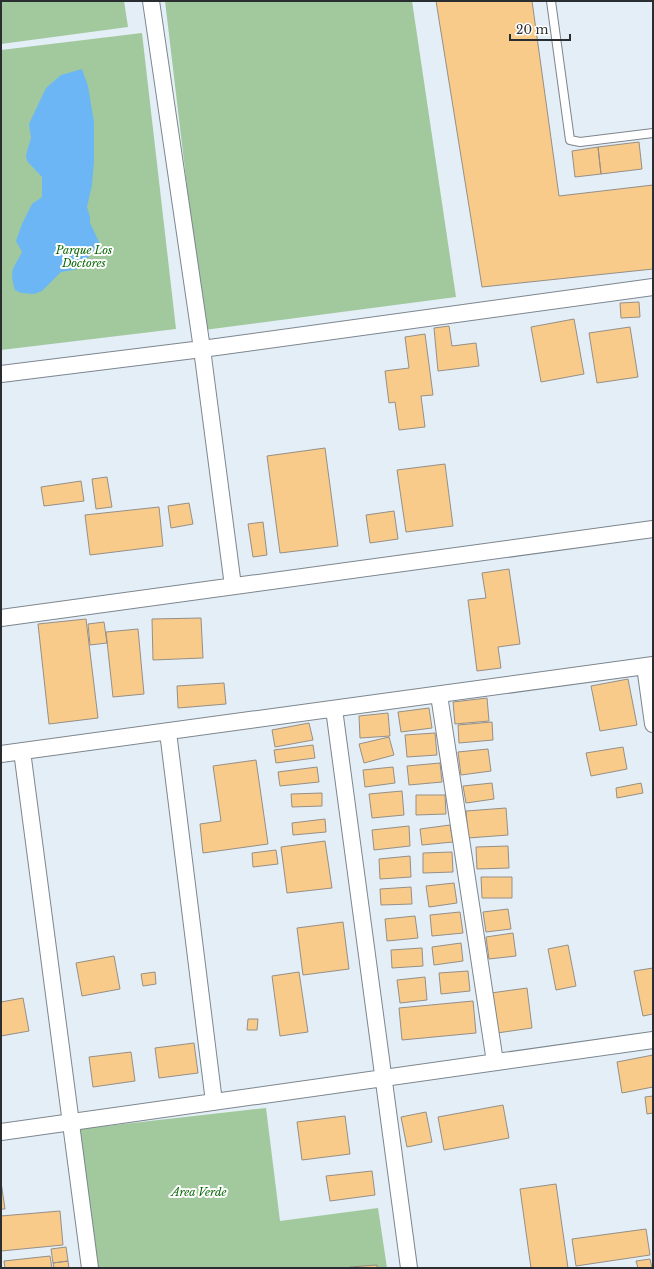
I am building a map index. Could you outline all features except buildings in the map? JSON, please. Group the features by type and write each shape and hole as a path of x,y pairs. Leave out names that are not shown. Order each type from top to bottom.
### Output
{"street":[{"path":"152,1 202,349 233,586"},
{"path":"1,374 202,349 653,287"},
{"path":"1,618 653,529"},
{"path":"1,754 649,665 653,724"},
{"path":"439,694 495,1062"},
{"path":"334,709 409,1268"},
{"path":"168,732 214,1102"},
{"path":"22,751 90,1268"},
{"path":"1,1132 653,1040"}],"lane":[{"path":"551,1 570,140 580,142 653,133"}],"green space":[{"path":"1,1 124,1 128,27 1,44"},
{"path":"165,1 412,1 456,297 204,330"},
{"name":"Parque Los Doctores","path":"142,33 176,329 1,350 1,50"},
{"name":"Area Verde","path":"266,1108 280,1221 378,1208 387,1268 97,1268 79,1129"}],"water":[{"path":"82,69 88,86 94,122 94,161 92,185 87,207 90,223 100,244 78,269 61,272 42,291 34,294 21,293 15,290 12,278 14,266 22,252 16,241 22,224 32,204 42,197 42,177 27,161 26,155 31,138 29,124 46,88 61,75"}]}
